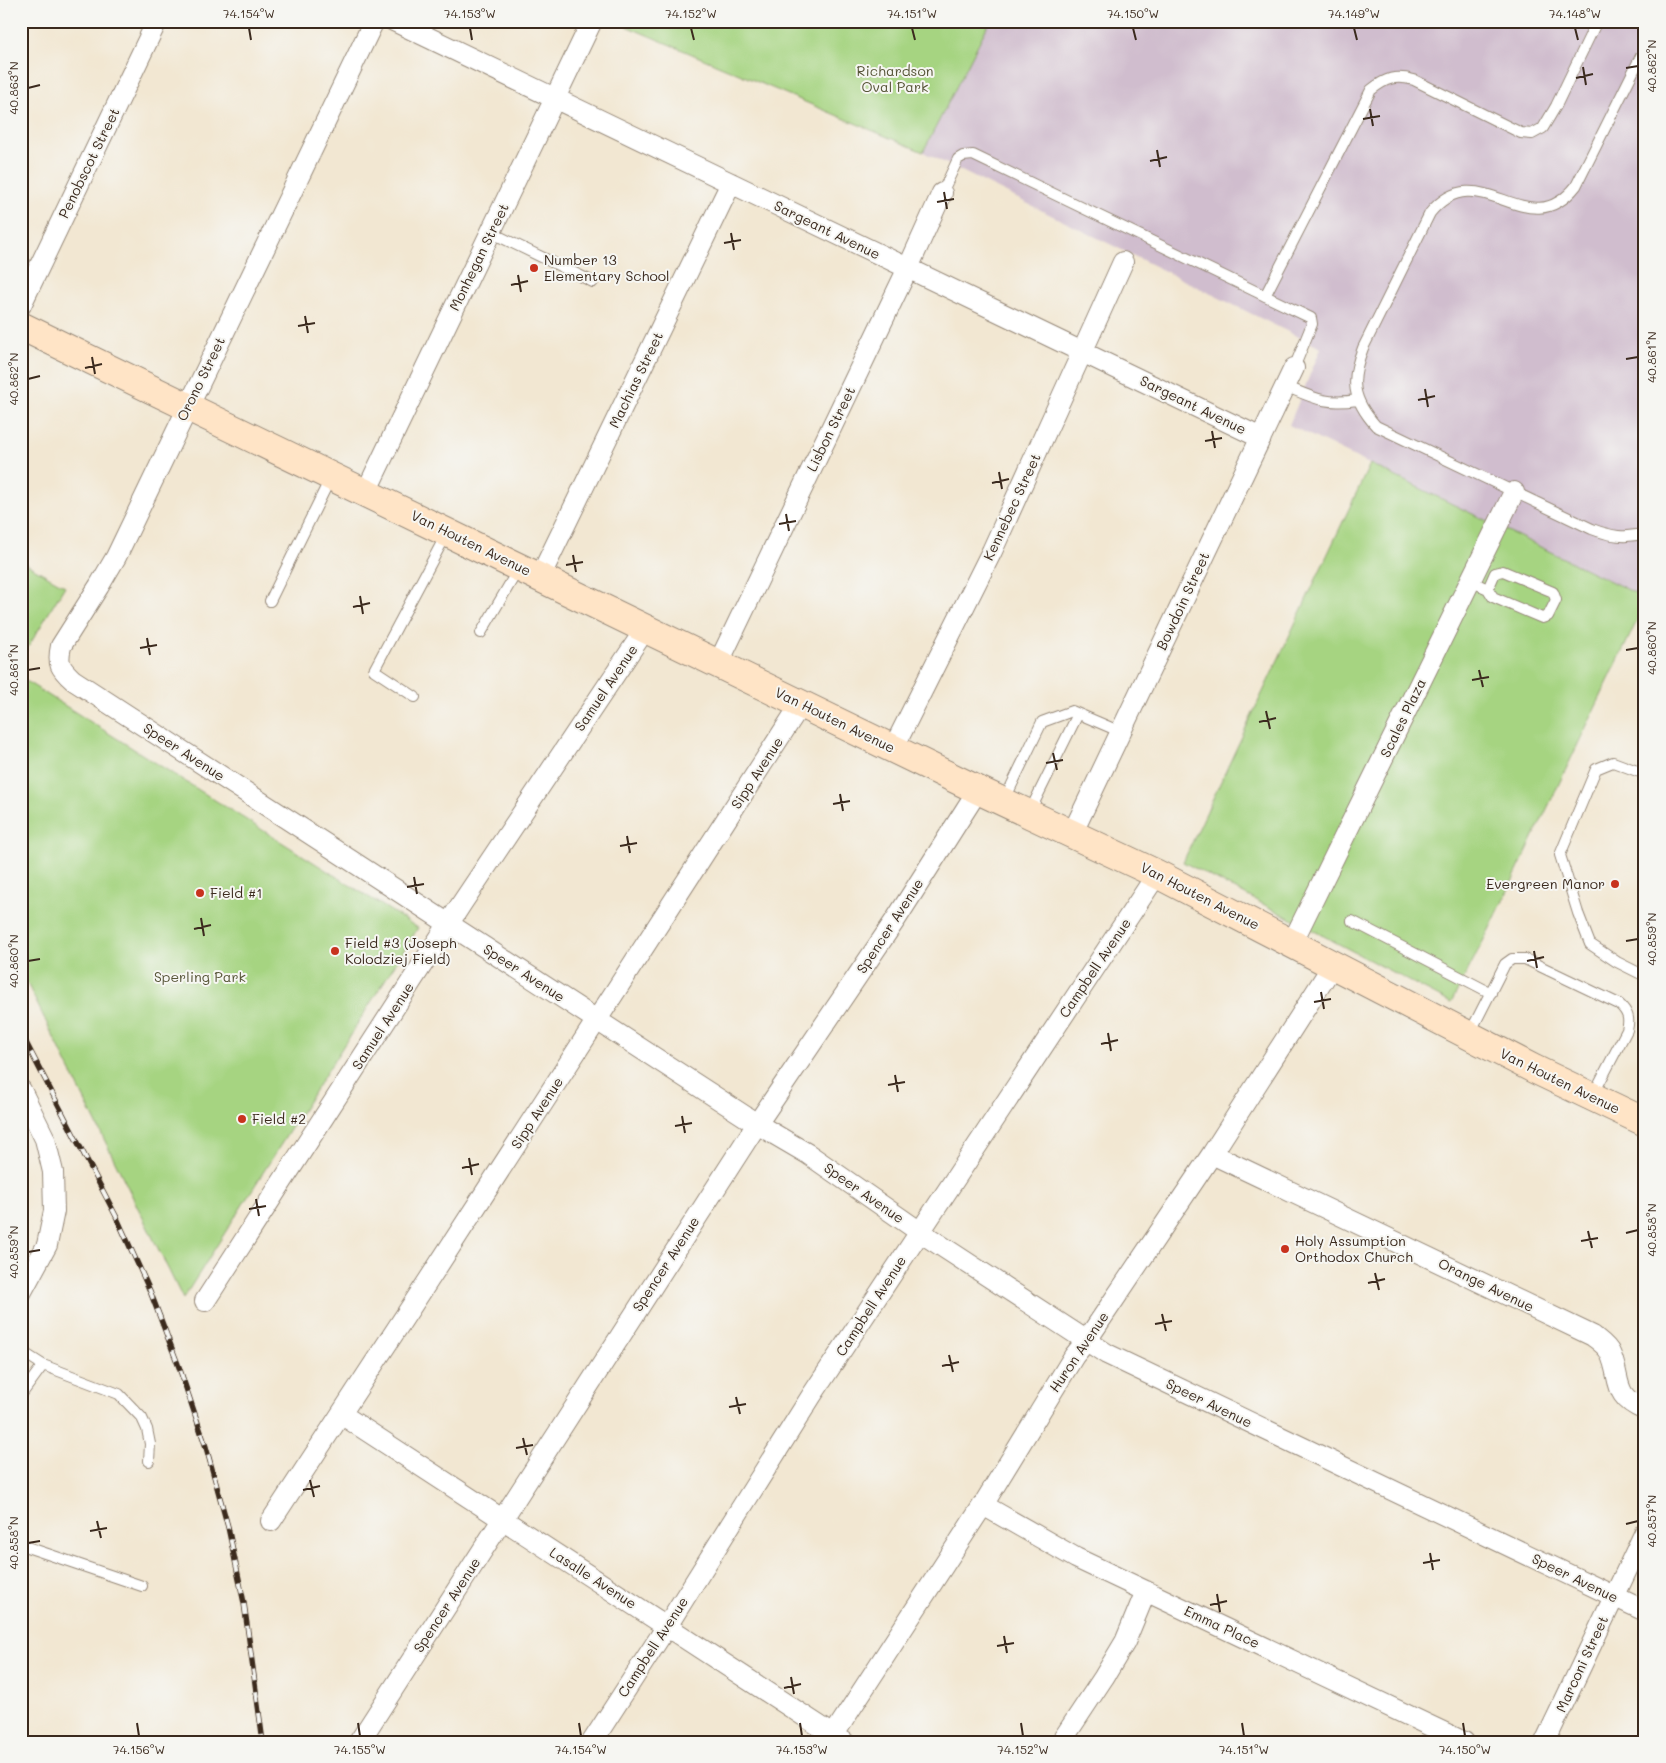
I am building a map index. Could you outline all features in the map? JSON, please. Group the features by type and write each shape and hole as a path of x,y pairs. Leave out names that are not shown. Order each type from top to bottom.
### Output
{"main road":[{"name":"Van Houten Avenue","path":"21,326 978,790 1157,874 1469,1036 1645,1122"}],"street":[{"name":"Penobscot Street","path":"21,304 157,21"},
{"name":"Orono Street","path":"120,710 73,680 61,670 59,656 61,646 116,557 374,21"},
{"name":"Sargeant Avenue","path":"394,21 1261,438"},
{"name":"Monhegan Street","path":"366,492 592,21"},
{"name":"Machias Street","path":"530,572 731,183"},
{"name":"Lisbon Street","path":"718,664 908,268 942,193"},
{"name":"Kennebec Street","path":"894,749 992,551 1123,262"},
{"name":"Bowdoin Street","path":"1072,834 1294,368"},
{"name":"Scales Plaza","path":"1292,943 1479,585 1514,492"},
{"name":"Samuel Avenue","path":"205,1301 448,924 646,628"},
{"name":"Sipp Avenue","path":"271,1521 801,704"},
{"name":"Speer Avenue","path":"120,710 757,1124 808,1154 920,1232 1106,1354 1645,1611"},
{"name":"Spencer Avenue","path":"359,1742 757,1124 896,919 978,790"},
{"name":"Campbell Avenue","path":"592,1742 812,1395 1157,874"},
{"name":"Huron Avenue","path":"836,1739 1074,1356 1087,1340 1212,1154 1333,965"},
{"path":"21,1090 45,1139 53,1172 54,1211 47,1246 21,1293"},
{"name":"Orange Avenue","path":"1212,1154 1593,1336 1610,1352 1618,1384 1625,1398 1635,1406 1645,1410"},
{"name":"Lasalle Avenue","path":"341,1414 667,1626 836,1739"},
{"name":"Emma Place","path":"983,1505 1076,1558 1464,1742"},
{"name":"Marconi Street","path":"1545,1742 1645,1532"},
{"path":"1061,1742 1125,1642 1146,1592"}],"lane":[{"path":"1265,296 1371,90 1382,81 1400,76 1414,80 1521,133 1532,134 1543,128 1548,121 1597,21"},
{"path":"1645,48 1576,186 1570,193 1552,204 1541,208 1527,208 1516,206 1481,192 1459,192 1448,196 1434,208 1363,348 1354,379 1357,400 1376,426 1606,535 1634,537 1645,534"},
{"path":"942,193 958,160 963,156 973,156 1311,318 1312,324 1294,368"},
{"path":"490,232 593,282"},
{"path":"1285,386 1317,400 1331,402 1357,400"},
{"path":"270,601 331,476"},
{"path":"415,696 374,670 447,532"},
{"path":"1503,571 1553,592 1556,600 1548,616 1542,618 1492,596 1479,585 1495,573 1503,571"},
{"path":"481,633 530,572"},
{"path":"1004,802 1042,722 1072,712 1121,732"},
{"path":"1029,814 1078,714"},
{"path":"1645,774 1613,762 1596,769 1560,855 1590,944 1617,962 1645,976"},
{"path":"1352,920 1491,993"},
{"path":"1469,1036 1506,964 1512,959 1525,960 1619,1004 1626,1010 1629,1020 1627,1030 1592,1097"},
{"path":"21,1351 44,1365 118,1394 142,1418 148,1429 150,1444 149,1461"},
{"path":"21,1395 44,1365"},
{"path":"21,1545 142,1586"}],"shaded area":[{"path":"990,21 1645,21 1645,598 1289,425 1321,348 923,152"}],"green space":[{"name":"Richardson Oval Park","path":"614,21 990,21 923,152"},
{"path":"1370,464 1645,598 1645,604 1490,928 1451,1003 1183,862"},
{"path":"21,561 65,586 21,659"},
{"name":"Sperling Park","path":"21,678 418,928 183,1299 21,971"}],"railway":[{"path":"21,1033 116,1216 150,1291 179,1367 206,1447 228,1527 244,1603 263,1742"}],"place":[{"name":"Number 13 Elementary School","path":"534,268"},
{"name":"Evergreen Manor","path":"1615,884"},
{"name":"Field #1","path":"200,893"},
{"name":"Field #3 (Joseph Kolodziej Field)","path":"335,951"},
{"name":"Field #2","path":"242,1119"},
{"name":"Holy Assumption Orthodox Church","path":"1285,1249"}]}
